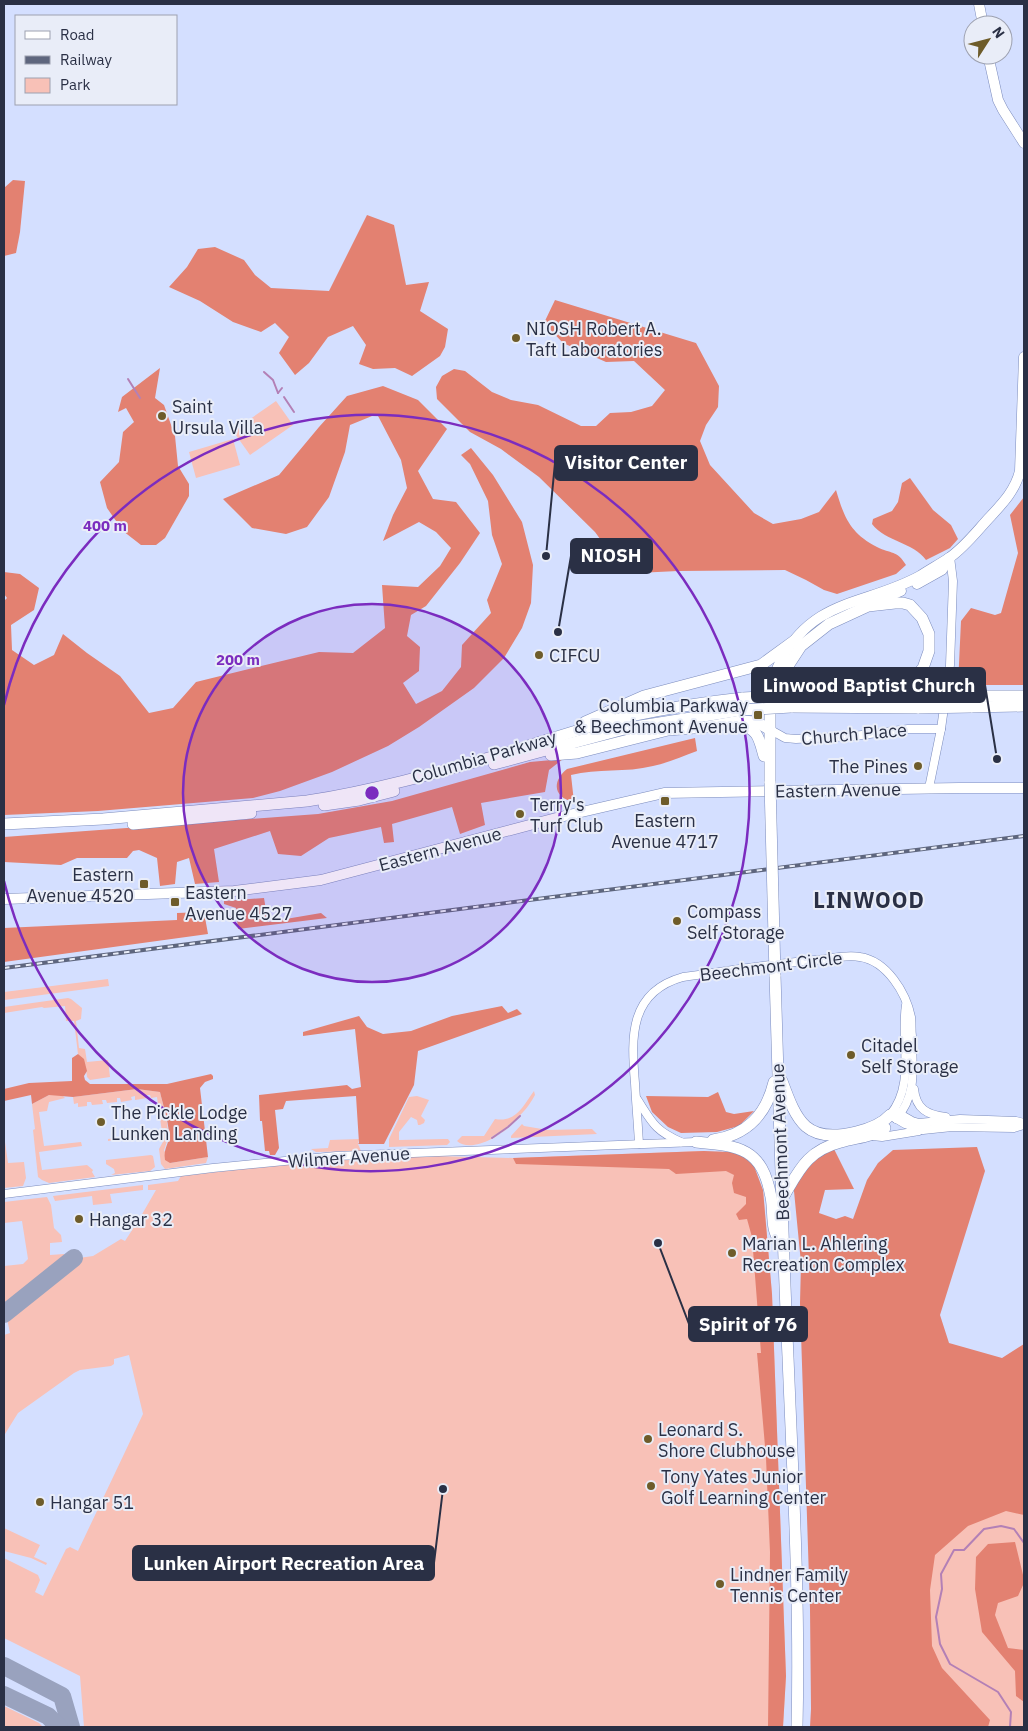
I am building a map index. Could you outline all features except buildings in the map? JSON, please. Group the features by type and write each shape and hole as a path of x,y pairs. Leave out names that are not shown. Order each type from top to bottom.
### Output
{"highway":[{"path":"842,696 867,690 888,690 901,686 918,675 927,660 930,643 929,634 917,611 910,605 903,603 868,606"},
{"name":"Beechmont Avenue","path":"797,1727 797,1602 769,778 770,707 786,668 801,646 829,624 868,606"},
{"path":"537,743 644,696 761,664 794,642"},
{"name":"Columbia Parkway","path":"4,831 153,823 338,804 628,728 792,701 842,696 920,702"},
{"name":"Columbia Parkway","path":"4,824 102,820 326,798 383,786 631,716 744,698 792,701 920,702 972,701 1024,696"},
{"name":"Columbia Parkway","path":"972,701 1024,706"},
{"path":"522,757 577,753 668,730 748,721 756,722 769,729"},
{"path":"730,723 742,724 756,733 762,744 769,778"},
{"path":"778,1070 792,1110 799,1120 812,1131 822,1135 835,1136 865,1130 895,1115"},
{"path":"696,1142 725,1138 744,1130 763,1110 771,1094 778,1070"},
{"path":"782,1199 799,1168 818,1151 840,1142 872,1136 884,1128 895,1115"},
{"path":"696,1142 726,1145 743,1150 757,1160 766,1174 774,1229 784,1253"}],"main road":[{"path":"990,65 998,100 1024,143"},
{"path":"950,557 1004,502 1018,479 1021,460 1024,358"},
{"name":"Beechmont Avenue","path":"868,606 933,576 942,570 950,557"},
{"name":"Beechmont Avenue","path":"770,707 770,692 774,676 784,656 811,624 834,609 913,579 950,557"},
{"name":"Eastern Avenue","path":"4,899 234,891 298,884 320,880 560,817 664,793 1024,788"}],"street":[{"path":"929,788 941,729 950,665 953,581 950,557"},
{"name":"Church Place","path":"769,729 785,738 796,739 854,736 908,729 941,729"},
{"name":"Beechmont Circle","path":"639,1144 632,1054 634,1026 643,1004 662,986 680,978 789,963 860,957 876,963 890,974 902,992 911,1017 913,1083 910,1097 895,1115"},
{"path":"895,1115 902,1096 904,1082 904,1016 906,1004"},
{"path":"913,1083 914,1096 917,1102 933,1116 1016,1121 1024,1124"},
{"path":"636,1098 656,1128 683,1143"},
{"path":"895,1115 919,1123 960,1119"},
{"path":"895,1115 912,1128 923,1130"},
{"path":"872,1136 882,1137 952,1127 1014,1128 1024,1124"},
{"name":"Wilmer Avenue","path":"4,1194 213,1168 336,1156 696,1142"}],"green space":[{"path":"276,401 293,425 250,455 233,431"},
{"path":"233,439 240,465 196,478 189,452"},
{"path":"108,979 109,986 4,1000 4,992"},
{"path":"68,998 82,1008 81,1019 76,1021 79,1048 85,1049 87,1062 108,1060 110,1077 90,1080 87,1077 84,1062 78,1054 74,1021 66,1021 65,1006 42,1007 4,1013 4,1007"},
{"path":"137,1089 160,1092 168,1129 167,1143 164,1150 170,1163 208,1157 206,1163 165,1169 161,1164 159,1149 164,1140 162,1134 108,1141 108,1139 162,1132 157,1097 151,1098 150,1095 147,1095 147,1098 135,1100 135,1096 131,1097 132,1100 121,1102 120,1098 117,1098 117,1102 107,1103 106,1100 102,1100 103,1104 92,1105 91,1102 87,1102 87,1106 78,1107 78,1103 74,1104 73,1097"},
{"path":"534,1091 535,1095 521,1114 510,1125 490,1138 498,1135 477,1144 469,1145 457,1141 462,1136 484,1136 495,1119 502,1120 514,1116"},
{"path":"49,1095 62,1095 65,1098 49,1102 47,1111 39,1112 44,1146 81,1142 82,1146 39,1152 42,1170 87,1165 93,1170 92,1172 95,1177 49,1183 38,1177 32,1104"},
{"path":"417,1096 429,1100 421,1116 425,1120 424,1123 418,1125 417,1120 411,1117 399,1132 399,1140 448,1139 450,1142 447,1145 389,1147 389,1139 409,1097"},
{"path":"522,1124 548,1130 592,1129 597,1134 511,1138"},
{"path":"359,1139 358,1144 361,1151 316,1152 311,1149 328,1148 330,1140"},
{"path":"4,1142 8,1163 24,1162 26,1178 23,1186 4,1188"},
{"path":"704,1151 763,1190 772,1294 786,1676 783,1727 84,1727 80,1676 4,1638 4,1558 38,1575 40,1580 35,1592 43,1596 66,1549 70,1547 78,1551 143,1414 129,1355 114,1359 114,1364 111,1366 80,1370 74,1373 18,1413 5,1434 4,1335 10,1333 6,1314 79,1258 93,1256 121,1239 125,1241 136,1224 133,1221 136,1216 141,1216 156,1190 148,1190 148,1185 178,1181 181,1176 321,1160 435,1156 513,1158"},
{"path":"153,1156 155,1167 150,1171 111,1175 115,1173 114,1169 106,1164 106,1160"},
{"path":"143,1185 143,1190 110,1194 112,1203 93,1205 92,1196 55,1201 53,1196"},
{"path":"47,1197 51,1205 54,1228 61,1235 62,1242 50,1243 50,1255 64,1254 64,1260 4,1306 4,1266 23,1264 28,1259 22,1221 4,1223 4,1202"},
{"path":"1024,1353 1024,1727 819,1727 1012,1378"},
{"path":"4,1528 40,1545 34,1557 47,1563 46,1565 31,1558 4,1551"},
{"path":"4,1706 39,1723 43,1727 4,1727"}],"shaded area":[{"path":"13,180 25,181 20,232 16,253 4,256 4,188"},
{"path":"367,215 394,225 406,285 429,282 420,311 448,329 445,347 440,356 412,376 395,368 373,369 359,364 366,345 353,326 328,337 309,363 295,375 279,353 289,337 275,323 261,332 233,322 200,301 169,287 187,267 198,249 215,247 244,260 255,275 271,288 329,291"},
{"path":"555,300 696,343 719,386 718,407 706,425 700,441 710,465 754,513 773,524 801,519 819,512 836,490 845,516 854,530 868,542 900,557 906,565 896,574 837,594 824,590 785,570 637,573 624,569 595,532 539,477 501,449 470,432 437,399 436,387 442,376 454,369 465,371 492,392 511,400 538,405 581,426 596,426 610,413 631,412 652,406 665,390 634,361 606,362 563,343 544,323"},
{"path":"160,368 155,398 164,405 175,436 178,466 189,484 189,496 165,538 156,545 141,545 123,531 107,508 100,482 119,462 123,432 134,422 126,408 118,412 122,397"},
{"path":"383,386 418,400 447,429 418,471 433,499 456,502 480,533 460,563 426,606 411,615 407,636 420,647 419,671 403,683 416,704 442,691 461,667 462,645 491,613 487,600 502,564 492,535 488,501 470,464 461,455 471,448 493,475 522,522 533,565 531,603 522,628 504,658 474,688 419,727 388,746 332,772 280,791 253,798 98,811 4,815 4,601 7,598 4,594 4,572 20,574 39,588 34,610 11,625 12,650 34,665 54,655 63,634 120,676 149,713 173,708 196,682 319,652 353,653 385,628 382,585 418,587 440,566 451,548 436,532 419,522 383,541 393,515 407,488 401,460 377,414 350,425 345,452 329,497 307,527 286,534 252,528 223,499 279,475 347,396"},
{"path":"910,478 933,510 951,525 958,539 950,548 926,560 914,549 885,535 872,524 873,519 892,511 898,502 902,483"},
{"path":"1024,497 1024,685 958,685 961,621 971,608 995,615 1001,613 1018,553 1010,515"},
{"path":"695,738 697,751 664,763 643,768 571,775 574,802 562,797 557,789 559,779 567,769"},
{"path":"563,759 549,770 545,792 481,803 485,825 460,834 452,807 392,824 394,842 384,843 381,827 329,838 301,856 278,854 270,831 214,849 219,882 195,884 189,858 177,862 175,884 160,886 157,858 139,850 133,851 127,858 77,858 61,865 4,862 4,837 318,814 392,801 530,762"},
{"path":"264,898 268,922 321,913 327,918 238,929 236,908 224,904 224,901"},
{"path":"204,912 208,934 4,962 4,928 177,920 177,913"},
{"path":"502,1006 508,1013 517,1009 522,1014 418,1051 414,1085 384,1144 358,1144 356,1096 286,1101 283,1109 275,1110 279,1148 275,1155 270,1155 269,1151 265,1151 262,1121 260,1121 259,1095 347,1085 352,1089 361,1087 355,1029 303,1036 303,1032 359,1016 367,1027 383,1034 411,1031 452,1016"},
{"path":"78,1054 84,1059 87,1071 84,1076 85,1080 90,1084 167,1084 211,1074 213,1079 205,1082 200,1088 208,1157 170,1163 165,1160 169,1133 160,1092 137,1089 73,1097 49,1095 32,1104 31,1095 4,1101 4,1089 29,1083 72,1081 72,1058"},
{"path":"718,1092 726,1112 734,1114 754,1111 739,1126 717,1132 681,1133 668,1127 652,1112 646,1096 708,1097"},
{"path":"832,1145 854,1189 825,1190 819,1213 836,1219 845,1216 853,1219 867,1180 878,1163 893,1150 977,1147 985,1171 940,1315 949,1343 1002,1358 1024,1344 1024,1515 1006,1511 968,1526 935,1555 930,1590 932,1646 942,1668 990,1720 988,1727 810,1727 810,1609 800,1303 801,1263 793,1181"},
{"path":"704,1151 731,1152 743,1156 754,1166 763,1190 772,1294 786,1676 783,1727 768,1727 770,1552 766,1458 757,1353 761,1353 752,1237 747,1219 739,1220 736,1214 746,1204 746,1197 734,1193 732,1183 734,1175 726,1171 676,1174 669,1169 516,1164 513,1158"},
{"path":"1015,1542 1024,1583 1018,1596 998,1603 995,1615 1008,1648 1024,1650 1024,1702 1016,1696 1015,1671 982,1632 975,1589 976,1557 988,1544"}],"waterway":[{"path":"264,372 273,380 278,393"},
{"path":"128,379 140,398"},
{"path":"278,393 282,388"},
{"path":"284,397 294,412"},
{"path":"492,1138 520,1116"},
{"path":"1010,1727 1011,1712 998,1692 950,1664 940,1644 936,1617 942,1589 941,1574 954,1550 964,1550 984,1529 1001,1526 1014,1529 1024,1543"}],"taxiway":[{"path":"4,1314 74,1258"},
{"path":"4,1666 62,1696 71,1727"},
{"path":"4,1695 48,1716 59,1727"}],"railway":[{"path":"4,968 1024,836"}],"place":[{"name":"NIOSH Robert A. Taft Laboratories","path":"516,338"},
{"name":"Saint Ursula Villa","path":"162,416"},
{"name":"Visitor Center","path":"546,556"},
{"name":"NIOSH","path":"558,632"},
{"name":"CIFCU","path":"539,655"},
{"name":"Columbia Parkway & Beechmont Avenue","path":"758,715"},
{"name":"Linwood Baptist Church","path":"997,759"},
{"name":"The Pines","path":"918,766"},
{"name":"Eastern Avenue 4717","path":"665,801"},
{"name":"Terry's Turf Club","path":"520,814"},
{"name":"Eastern Avenue 4520","path":"144,884"},
{"name":"Eastern Avenue 4527","path":"175,902"},
{"name":"Compass Self Storage","path":"677,921"},
{"name":"Citadel Self Storage","path":"851,1055"},
{"name":"The Pickle Lodge Lunken Landing","path":"101,1122"},
{"name":"Hangar 32","path":"79,1219"},
{"name":"Spirit of 76","path":"658,1243"},
{"name":"Marian L. Ahlering Recreation Complex","path":"732,1253"},
{"name":"Leonard S. Shore Clubhouse","path":"648,1439"},
{"name":"Tony Yates Junior Golf Learning Center","path":"651,1486"},
{"name":"Lunken Airport Recreation Area","path":"443,1489"},
{"name":"Hangar 51","path":"40,1502"},
{"name":"Lindner Family Tennis Center","path":"720,1584"}],"district":[{"name":"LINWOOD","path":"869,899"}]}
